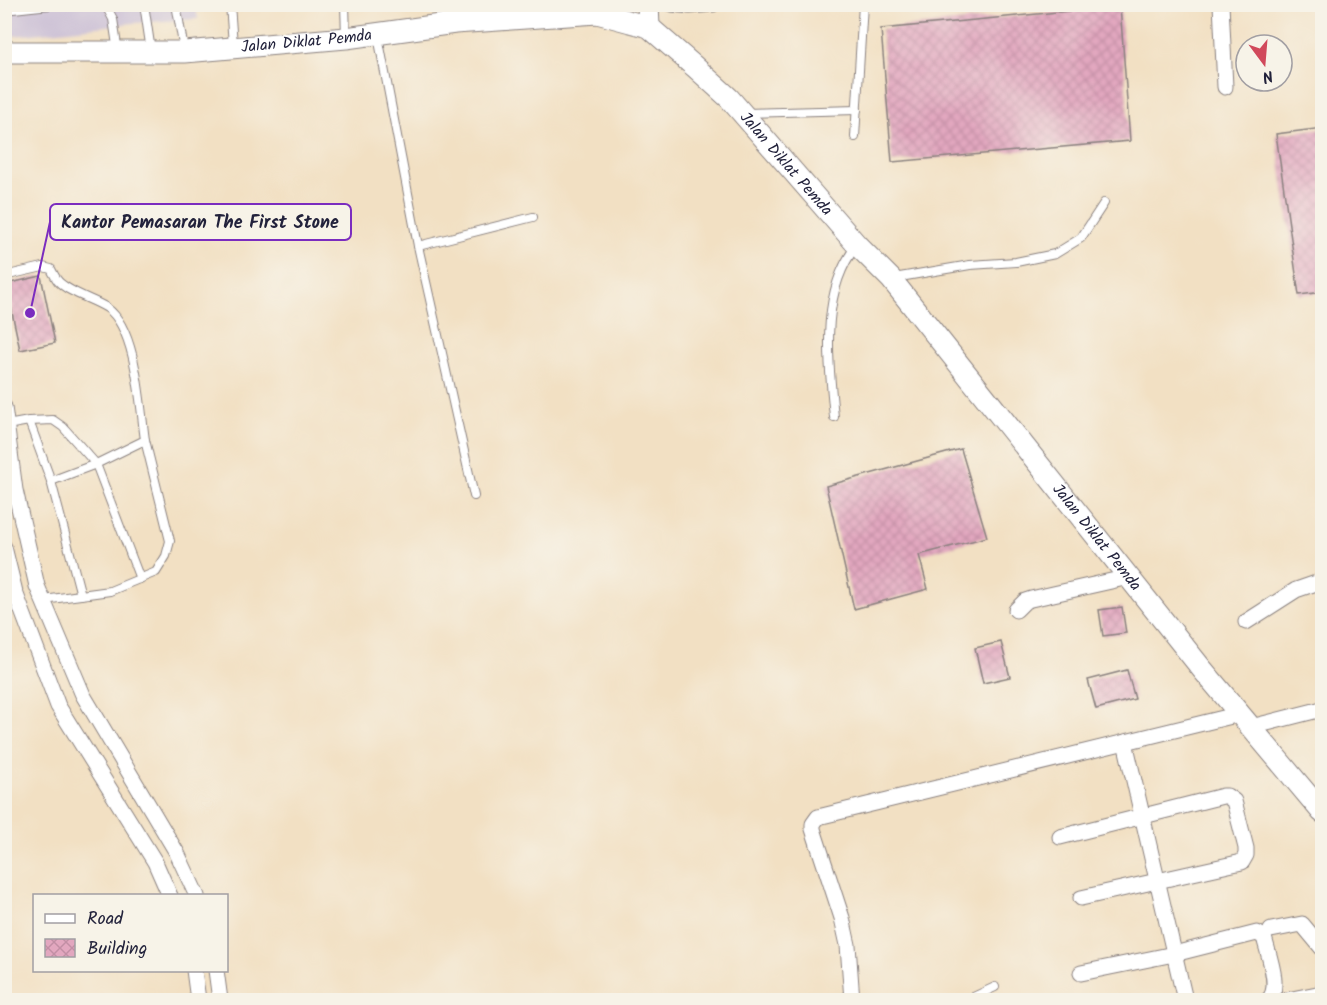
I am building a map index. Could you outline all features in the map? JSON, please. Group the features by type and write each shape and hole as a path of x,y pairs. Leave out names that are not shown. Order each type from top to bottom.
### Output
{"street":[{"path":"648,4 649,27"},
{"path":"672,4 690,6 713,4"},
{"path":"1221,4 1225,87"},
{"name":"Jalan Diklat Pemda","path":"4,52 151,53 234,48 378,34 452,14 597,13 649,27 695,67 742,113 857,245 891,279 1129,578 1323,812"},
{"path":"4,407 15,490 37,586 83,695 177,853 196,894"},
{"path":"4,547 15,592 58,706 155,862 169,894"},
{"path":"1016,610 1025,601 1031,599 1129,578"},
{"path":"1246,622 1296,590 1323,581"},
{"path":"852,1000 848,945 839,906 813,829 814,820 818,817 1127,746 1246,721 1323,709"},
{"path":"1127,746 1185,1000"},
{"path":"1060,837 1142,815 1227,796 1234,801 1246,848 1246,855 1242,862 1081,898"},
{"path":"1271,930 1302,924 1323,948"},
{"path":"1081,973 1174,954 1254,933 1261,934 1275,984 1273,996 1268,1000"},
{"path":"194,972 198,1000"},
{"path":"216,972 220,1000"},
{"path":"1287,1000 1320,996"}],"lane":[{"path":"4,10 59,4"},
{"path":"105,4 113,19 118,52"},
{"path":"144,4 151,53"},
{"path":"176,4 184,52"},
{"path":"231,4 234,48"},
{"path":"345,4 345,38"},
{"path":"855,137 863,4"},
{"path":"378,34 418,246 474,496"},
{"path":"742,113 857,110"},
{"path":"891,279 970,264 1016,262 1055,254 1081,238 1104,203"},
{"path":"418,246 533,217"},
{"path":"834,417 829,362 831,319 835,292 845,259 857,245"},
{"path":"4,276 48,267 65,286 108,309 121,322 135,365 145,440 170,541 166,555 156,572 110,591 44,600"},
{"path":"7,425 53,420 63,427 96,464 140,579"},
{"path":"29,421 51,481 81,595"},
{"path":"51,481 96,464 145,440"},
{"path":"968,1000 995,987"}],"shaded area":[{"path":"4,5 195,5 198,19 134,23 5,37"},
{"path":"448,5 549,5 451,10"}],"building":[{"path":"1120,6 1130,141 892,162 881,29"},
{"path":"1323,128 1323,292 1299,295 1276,134"},
{"path":"41,276 55,343 20,350 6,284"},
{"path":"961,449 987,537 919,555 928,589 854,609 826,486"},
{"path":"1122,607 1126,633 1103,636 1099,610"},
{"path":"1001,642 1010,677 983,683 975,648"},
{"path":"1127,670 1135,699 1096,709 1088,680"}],"place":[{"name":"Kantor Pemasaran The First Stone","path":"30,313"}]}
